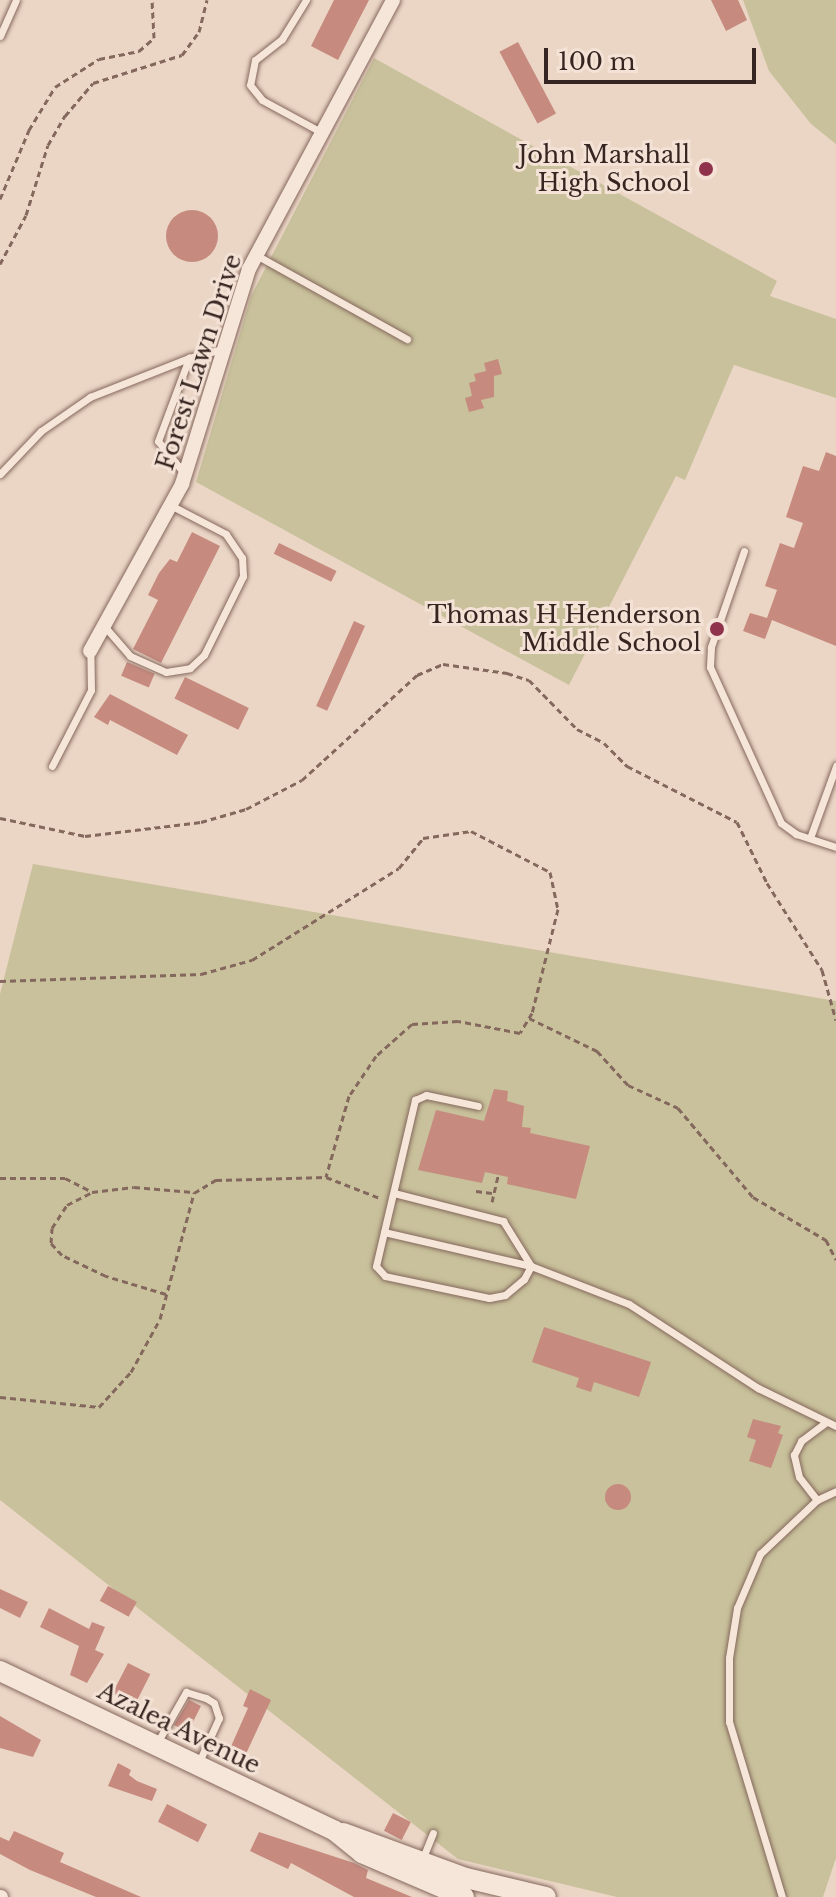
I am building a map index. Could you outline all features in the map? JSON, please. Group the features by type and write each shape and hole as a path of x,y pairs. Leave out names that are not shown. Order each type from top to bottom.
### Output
{"main road":[{"name":"Azalea Avenue","path":"0,1671 335,1831 371,1840 484,1890 546,1897"},
{"name":"Azalea Avenue","path":"335,1831 362,1853 464,1897"}],"street":[{"name":"Forest Lawn Drive","path":"90,651 172,506 186,474 222,349 256,255 393,0"}],"lane":[{"path":"0,36 16,0"},
{"path":"306,0 282,39 255,60 250,85 262,100 321,132"},
{"path":"256,255 407,339"},
{"path":"0,474 41,431 90,397 189,358 222,349"},
{"path":"186,474 174,467 158,441 189,358"},
{"path":"104,625 130,656 166,672 190,668 204,655 243,576 242,558 226,534 172,506"},
{"path":"744,551 711,647 710,667 781,823 836,847"},
{"path":"52,766 91,690 90,651"},
{"path":"810,838 836,766"},
{"path":"478,1106 426,1095 415,1100 376,1266 385,1276 497,1298 524,1279 531,1266"},
{"path":"393,1198 497,1218 517,1236 531,1266"},
{"path":"384,1232 531,1266 629,1304 758,1388 836,1426"},
{"path":"817,1500 799,1477 794,1455 801,1441 826,1422"},
{"path":"782,1897 729,1722 729,1658 737,1608 760,1554 817,1500 836,1491"},
{"path":"155,1745 186,1692 206,1698 214,1703 219,1718 197,1765"},
{"path":"422,1862 433,1833"}],"path":[{"path":"0,199 29,130 55,87 99,59 139,51 154,38 152,0"},
{"path":"0,264 26,215 48,145 65,116 93,83 182,55 199,32 207,0"},
{"path":"0,818 85,836 201,822 246,809 302,780 417,675 443,664 507,673 529,680 577,729 604,743 627,766 737,822 767,883 822,970 836,1020"},
{"path":"0,981 201,974 252,960 399,868 423,838 471,831 550,872 558,909 529,1018 520,1033 458,1021 412,1024 376,1056 349,1096 326,1177"},
{"path":"529,1018 597,1051 628,1085 678,1108 753,1197 826,1240 836,1260"},
{"path":"492,1202 498,1175"},
{"path":"166,1294 106,1276 62,1255 51,1243 52,1228 67,1205 92,1192 134,1187 194,1193 216,1180 326,1177 393,1198"},
{"path":"0,1178 65,1178 92,1192"},
{"path":"476,1191 494,1194"},
{"path":"0,1397 99,1407 131,1372 160,1319 194,1193"}],"shaded area":[{"path":"743,0 836,0 836,144 811,124 769,71"},
{"path":"374,58 777,281 770,296 836,319 836,398 734,365 685,480 676,476 569,685 196,482 251,296"},
{"path":"33,864 836,1001 836,1858 823,1897 617,1897 458,1859 0,1500 0,994"}],"building":[{"path":"334,0 369,0 338,60 311,46"},
{"path":"711,0 738,0 747,20 726,31"},
{"path":"518,42 556,114 537,123 499,52"},
{"path":"192,210 211,217 218,236 211,255 192,262 173,255 166,236 173,217"},
{"path":"498,359 502,374 494,376 494,397 481,400 484,408 469,412 465,398 472,396 469,383 476,381 474,374 486,371 484,363"},
{"path":"826,452 836,456 836,646 772,620 765,639 743,631 750,613 767,618 777,590 765,586 780,543 794,548 803,523 786,517 803,466 819,471"},
{"path":"192,532 220,546 161,663 133,649 158,600 148,595 159,573 170,559 177,562"},
{"path":"279,543 337,571 331,582 274,554"},
{"path":"354,621 365,626 327,711 316,706"},
{"path":"127,662 155,674 149,688 121,676"},
{"path":"185,677 249,708 238,730 174,699"},
{"path":"110,694 188,735 177,755 110,720 108,725 94,717"},
{"path":"494,1089 508,1091 507,1101 524,1106 522,1127 531,1128 530,1133 590,1146 576,1199 507,1184 508,1177 485,1172 482,1183 418,1170 436,1110 484,1121"},
{"path":"544,1327 651,1362 639,1397 594,1382 591,1392 576,1387 579,1378 532,1362"},
{"path":"753,1419 781,1426 778,1433 783,1435 771,1468 749,1461 756,1440 747,1437"},
{"path":"618,1484 627,1488 631,1497 627,1506 618,1510 609,1506 605,1497 609,1488"},
{"path":"108,1586 137,1602 129,1617 100,1601"},
{"path":"0,1589 28,1602 20,1618 0,1608"},
{"path":"49,1608 89,1629 92,1622 105,1627 95,1650 104,1654 87,1683 70,1675 79,1646 40,1627"},
{"path":"128,1663 150,1674 135,1705 113,1693"},
{"path":"250,1689 271,1700 244,1758 229,1751 248,1708 243,1706"},
{"path":"189,1700 201,1706 188,1732 174,1725"},
{"path":"0,1716 41,1740 33,1757 0,1748"},
{"path":"118,1763 131,1770 129,1775 137,1781 157,1789 152,1801 108,1786"},
{"path":"167,1804 207,1824 198,1842 158,1822"},
{"path":"393,1813 411,1822 402,1840 384,1831"},
{"path":"14,1831 64,1853 60,1862 141,1897 96,1897 30,1870 0,1854 0,1837 9,1841"},
{"path":"259,1832 354,1863 368,1870 366,1878 412,1897 354,1897 291,1863 288,1869 250,1851"}],"place":[{"name":"John Marshall High School","path":"706,169"},
{"name":"Thomas H Henderson Middle School","path":"717,629"}]}
